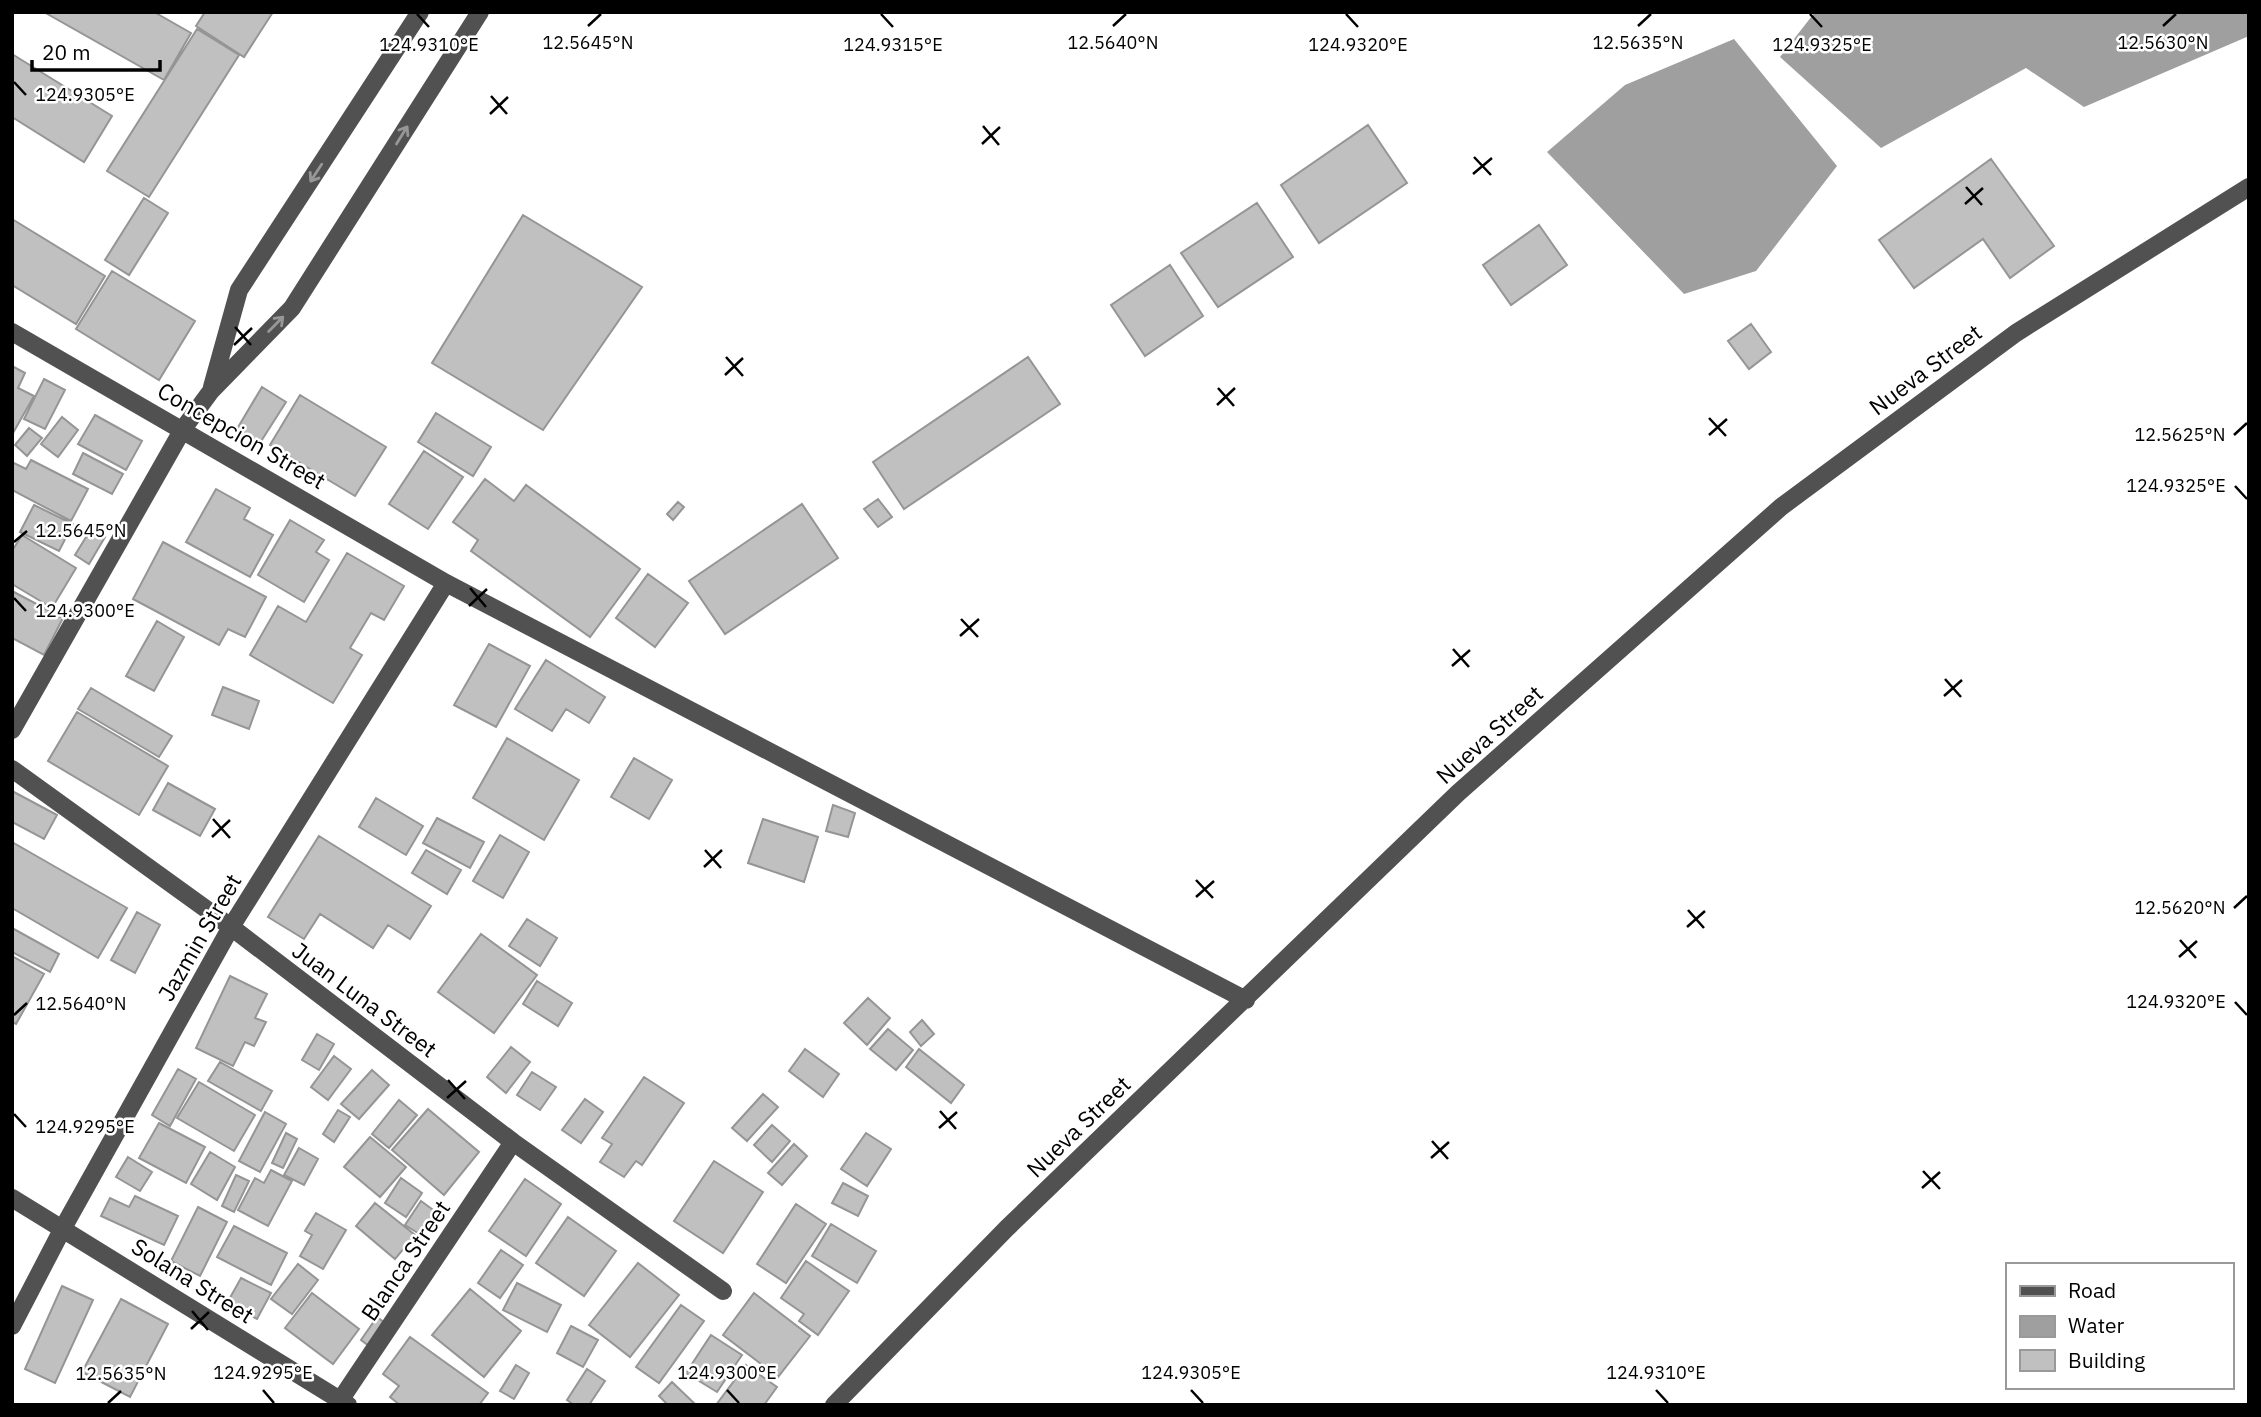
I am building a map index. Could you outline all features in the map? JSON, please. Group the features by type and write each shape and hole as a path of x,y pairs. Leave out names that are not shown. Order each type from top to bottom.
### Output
{"street":[{"path":"211,391 239,290 419,12"},
{"path":"12,730 183,429 211,391 292,308 480,12"},
{"name":"Nueva Street","path":"834,1405 1007,1228 1458,793 1781,507 2015,333 2249,187"},
{"name":"Concepcion Street","path":"12,331 446,583 1246,1000"},
{"name":"Jazmin Street","path":"12,1326 62,1228 231,927 446,583"},
{"name":"Juan Luna Street","path":"12,769 231,927 513,1142 723,1291"},
{"name":"Blanca Street","path":"342,1403 513,1142"},
{"name":"Solana Street","path":"12,1198 342,1403"}],"water":[{"path":"1815,12 2249,12 2249,36 2084,107 2026,68 1881,148 1780,57"},
{"path":"1734,39 1837,166 1756,271 1684,294 1547,152 1625,85"}],"building":[{"path":"44,12 154,12 191,33 164,80"},
{"path":"205,12 273,12 244,57 196,26"},
{"path":"197,29 239,55 149,197 107,171"},
{"path":"12,54 112,116 84,162 12,117"},
{"path":"1368,125 1407,183 1319,243 1281,185"},
{"path":"1991,159 2054,246 2010,278 1983,239 1914,288 1879,240"},
{"path":"144,198 168,213 129,275 105,260"},
{"path":"1257,203 1293,257 1218,307 1181,253"},
{"path":"523,215 642,287 543,430 432,363"},
{"path":"12,219 105,276 76,324 12,285"},
{"path":"1539,225 1567,265 1511,305 1483,265"},
{"path":"1170,265 1203,316 1145,356 1111,305"},
{"path":"112,271 195,321 159,380 76,329"},
{"path":"1751,324 1771,352 1749,369 1728,341"},
{"path":"1028,357 1060,404 904,509 873,462"},
{"path":"12,366 25,373 18,388 34,396 13,433"},
{"path":"44,379 65,390 45,429 24,419"},
{"path":"262,387 286,402 260,443 237,429"},
{"path":"300,395 386,447 355,496 270,445"},
{"path":"436,413 491,447 473,476 418,442"},
{"path":"95,415 142,441 126,470 78,444"},
{"path":"62,417 78,430 58,457 41,444"},
{"path":"29,428 42,438 27,456 15,445"},
{"path":"424,451 463,477 428,529 389,504"},
{"path":"83,453 123,474 112,494 73,474"},
{"path":"31,460 88,489 71,521 12,490 12,462 26,469"},
{"path":"485,479 514,501 526,485 640,569 590,637 471,551 478,540 453,522"},
{"path":"216,489 250,508 244,519 273,535 250,577 186,542"},
{"path":"878,499 892,517 878,527 864,509"},
{"path":"678,502 684,507 673,520 667,514"},
{"path":"802,504 838,558 725,634 689,581"},
{"path":"34,505 73,524 59,551 20,532"},
{"path":"290,520 324,540 316,552 329,560 304,602 258,575"},
{"path":"91,529 105,537 89,564 75,555"},
{"path":"22,535 76,568 52,608 12,584 12,551"},
{"path":"163,542 266,597 245,637 228,629 219,645 133,599"},
{"path":"347,553 404,586 384,620 371,613 350,648 362,655 333,703 250,655 278,606 306,622"},
{"path":"648,574 688,603 655,647 616,618"},
{"path":"12,591 63,618 44,655 12,638"},
{"path":"157,621 184,637 154,691 126,676"},
{"path":"489,644 530,666 496,727 454,705"},
{"path":"546,660 605,697 589,723 566,709 552,731 515,709"},
{"path":"223,687 259,701 249,729 212,715"},
{"path":"91,688 172,736 159,757 78,709"},
{"path":"77,712 168,766 139,815 48,761"},
{"path":"507,738 579,780 544,840 473,798"},
{"path":"634,758 672,780 649,819 611,797"},
{"path":"168,783 215,809 200,836 153,810"},
{"path":"12,791 57,815 44,839 12,822"},
{"path":"376,798 423,826 406,855 359,827"},
{"path":"833,805 855,813 848,837 826,831"},
{"path":"437,818 484,842 470,868 423,843"},
{"path":"763,819 818,837 804,882 748,863"},
{"path":"500,835 529,852 503,898 473,881"},
{"path":"319,836 431,906 410,939 388,925 373,948 320,914 304,939 268,917"},
{"path":"12,842 127,908 98,958 12,908"},
{"path":"426,850 461,870 447,894 412,873"},
{"path":"137,912 160,925 135,973 111,960"},
{"path":"527,919 557,938 540,966 509,946"},
{"path":"12,928 59,954 50,972 12,952"},
{"path":"481,934 537,975 494,1033 438,992"},
{"path":"12,956 44,974 16,1024 12,1022"},
{"path":"230,976 267,994 255,1018 266,1022 254,1046 245,1042 233,1066 196,1048"},
{"path":"537,981 572,1003 558,1026 523,1004"},
{"path":"868,998 890,1018 867,1045 844,1023"},
{"path":"922,1020 934,1034 921,1046 910,1032"},
{"path":"888,1029 913,1050 896,1070 870,1049"},
{"path":"317,1034 334,1044 319,1070 302,1060"},
{"path":"511,1047 530,1062 506,1093 487,1077"},
{"path":"805,1049 839,1074 823,1097 789,1071"},
{"path":"919,1049 964,1085 951,1103 906,1067"},
{"path":"334,1056 351,1069 328,1100 311,1087"},
{"path":"220,1062 272,1091 261,1111 208,1081"},
{"path":"178,1069 196,1079 170,1126 152,1115"},
{"path":"372,1070 389,1085 359,1119 341,1104"},
{"path":"532,1072 556,1087 540,1110 517,1095"},
{"path":"644,1077 684,1103 642,1165 636,1161 624,1177 600,1162 612,1144 602,1138"},
{"path":"199,1082 255,1115 234,1151 177,1118"},
{"path":"763,1094 778,1107 747,1141 732,1128"},
{"path":"585,1099 603,1112 581,1143 562,1130"},
{"path":"399,1100 417,1115 389,1148 372,1134"},
{"path":"428,1109 479,1152 444,1195 392,1150"},
{"path":"338,1110 350,1117 334,1142 323,1134"},
{"path":"265,1112 286,1124 260,1172 239,1161"},
{"path":"159,1123 205,1147 186,1183 139,1158"},
{"path":"772,1125 790,1141 772,1162 754,1145"},
{"path":"286,1133 297,1139 283,1168 272,1163"},
{"path":"866,1133 891,1149 867,1186 841,1169"},
{"path":"370,1137 406,1167 380,1197 344,1167"},
{"path":"794,1144 807,1156 782,1185 768,1173"},
{"path":"299,1148 318,1159 304,1185 284,1175"},
{"path":"210,1152 235,1167 217,1200 191,1184"},
{"path":"128,1157 152,1172 140,1191 116,1177"},
{"path":"714,1161 763,1192 723,1253 674,1221"},
{"path":"271,1170 292,1181 268,1226 238,1210 255,1178 264,1183"},
{"path":"236,1175 249,1181 234,1212 222,1206"},
{"path":"401,1178 422,1193 406,1217 385,1203"},
{"path":"525,1179 561,1204 526,1256 489,1231"},
{"path":"843,1183 868,1196 858,1216 832,1203"},
{"path":"135,1196 178,1216 164,1245 101,1216 110,1198 129,1207"},
{"path":"421,1201 436,1212 421,1235 405,1225"},
{"path":"375,1203 415,1235 395,1259 356,1226"},
{"path":"796,1204 826,1224 786,1283 757,1264"},
{"path":"198,1207 227,1222 200,1276 171,1261"},
{"path":"316,1213 346,1230 323,1269 300,1256 312,1235 305,1231"},
{"path":"568,1217 616,1251 584,1296 536,1263"},
{"path":"831,1224 876,1251 857,1283 812,1256"},
{"path":"234,1226 287,1253 271,1285 217,1257"},
{"path":"501,1250 523,1265 500,1298 478,1283"},
{"path":"806,1261 849,1291 818,1335 799,1321 804,1314 781,1298"},
{"path":"638,1263 679,1295 630,1357 589,1325"},
{"path":"298,1264 318,1280 292,1314 271,1299"},
{"path":"241,1278 271,1293 257,1319 227,1303"},
{"path":"517,1283 561,1305 547,1332 503,1310"},
{"path":"62,1286 93,1300 55,1383 25,1369"},
{"path":"470,1289 521,1331 484,1377 432,1335"},
{"path":"312,1293 359,1329 333,1364 285,1328"},
{"path":"754,1293 810,1336 778,1377 723,1335"},
{"path":"121,1299 168,1324 130,1397 82,1372"},
{"path":"681,1305 704,1321 659,1383 636,1367"},
{"path":"377,1317 385,1323 369,1346 361,1340"},
{"path":"571,1326 598,1340 583,1367 557,1353"},
{"path":"711,1335 742,1355 717,1392 686,1373"},
{"path":"410,1337 488,1393 479,1405 400,1405 390,1397 399,1386 383,1374"},
{"path":"516,1365 529,1373 514,1399 500,1391"},
{"path":"746,1365 777,1387 764,1405 716,1405"},
{"path":"587,1369 605,1381 589,1405 574,1405 567,1400"},
{"path":"672,1382 696,1405 668,1405 659,1396"}]}
